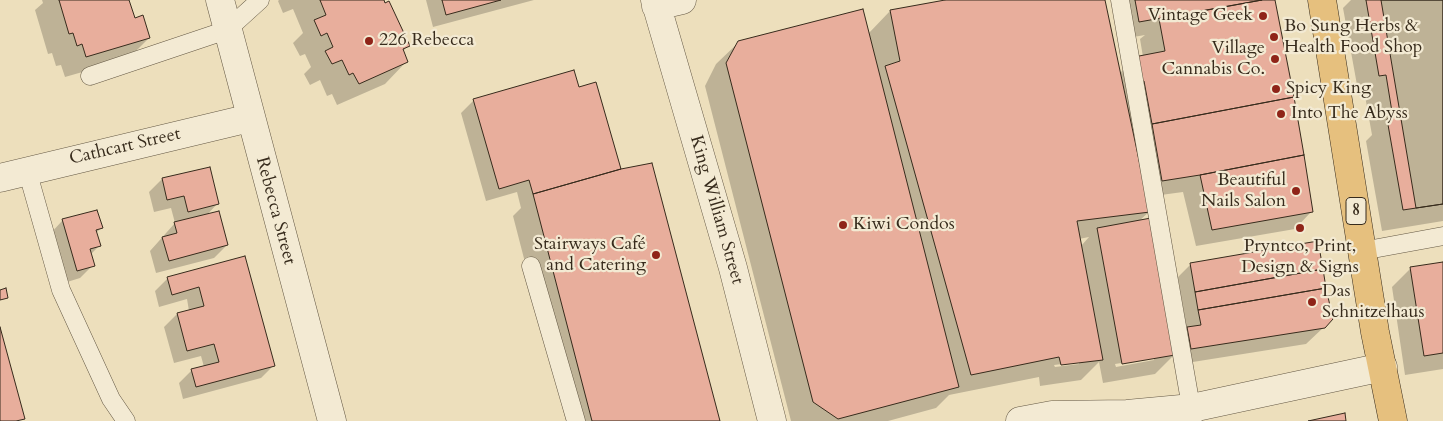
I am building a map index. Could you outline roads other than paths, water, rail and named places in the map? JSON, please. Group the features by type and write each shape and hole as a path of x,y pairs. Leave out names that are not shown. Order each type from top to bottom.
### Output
{"main road":[{"name":"8","path":"1322,0 1375,332 1393,421"}],"street":[{"name":"Rebecca Street","path":"220,0 332,421"},
{"name":"King William Street","path":"664,2 772,421"},
{"name":"Cathcart Street","path":"0,178 250,118"},
{"path":"1020,421 1052,416 1127,417 1193,414 1383,367"}],"lane":[{"path":"90,76 227,30 260,0"},
{"path":"1120,0 1193,414"},
{"path":"27,170 61,290 111,399 126,421"},
{"path":"1362,251 1443,236"},
{"path":"531,266 576,421"}],"place":[{"name":"Vintage Geek","path":"1263,16"},
{"name":"Bo Sung Herbs & Health Food Shop","path":"1274,37"},
{"name":"226 Rebecca","path":"369,41"},
{"name":"Village Cannabis Co.","path":"1275,59"},
{"name":"Spicy King","path":"1276,89"},
{"name":"Into The Abyss","path":"1281,114"},
{"name":"Beautiful Nails Salon","path":"1296,191"},
{"name":"Kiwi Condos","path":"843,225"},
{"name":"Pryntco, Print, Design & Signs","path":"1300,228"},
{"name":"Stairways Café and Catering","path":"656,255"},
{"name":"Das Schnitzelhaus","path":"1312,302"}]}
